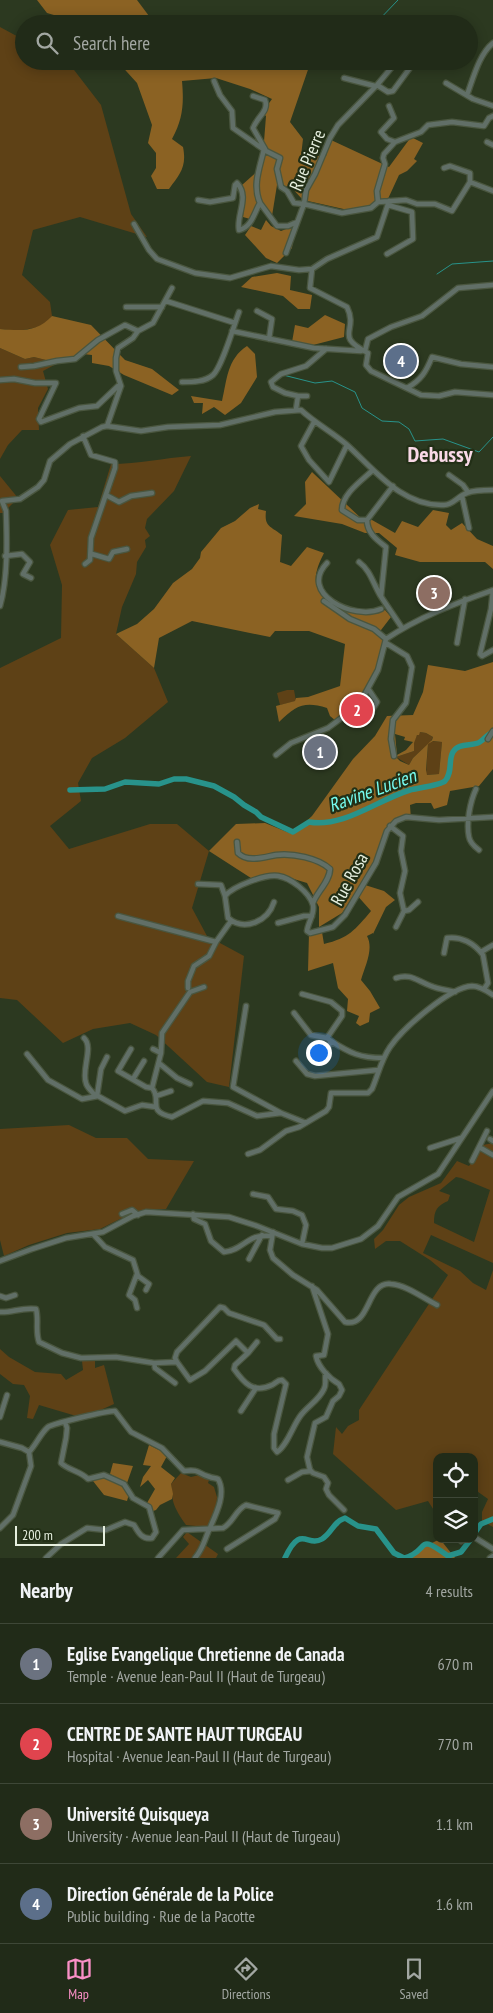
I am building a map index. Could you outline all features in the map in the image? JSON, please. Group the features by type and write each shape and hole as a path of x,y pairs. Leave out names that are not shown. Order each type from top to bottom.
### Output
{"street":[{"path":"478,67 489,46 493,43"},
{"name":"Rue Pierre","path":"286,252 304,204 306,190 330,138 338,125 389,70"},
{"path":"344,78 376,86 388,92 393,91 397,87 409,70"},
{"path":"467,95 477,70"},
{"path":"214,81 220,95 232,111 234,128 280,158 277,169 281,187 293,198 294,203 342,213 371,208 378,202 389,203 406,200 417,204 439,206 452,211 470,182 470,173 450,166 444,168"},
{"path":"446,84 493,106"},
{"path":"254,96 265,100 267,105 265,111 257,118 253,128 265,150 256,185 260,203 277,226 282,227 297,222"},
{"path":"389,106 394,118 381,132 387,139 395,142"},
{"path":"378,202 377,191 384,164 382,158 395,142 421,132 428,126 452,122 484,126 489,118 493,116"},
{"path":"487,142 493,144"},
{"path":"470,182 493,191"},
{"path":"198,200 210,202 233,198 237,183 243,196 243,209 238,228 241,230 253,219 260,203"},
{"path":"387,254 413,239 412,212 389,203"},
{"path":"134,224 152,254 158,259 195,273 230,278 271,266 299,270 312,269 327,259 377,236 389,203"},
{"path":"312,269 310,288 348,307 351,320 349,340 352,344 369,354 366,363 368,368 416,393 429,396 439,396 455,392 493,395"},
{"path":"364,351 368,339 391,327 422,316 458,288 493,285"},
{"path":"107,426 121,386 116,371 118,348 133,338 138,331 152,324 172,288"},
{"path":"166,301 235,323"},
{"path":"126,307 162,307"},
{"path":"257,311 272,319 269,339"},
{"path":"182,382 202,380 214,374 239,312"},
{"path":"21,367 75,359 98,340 125,325 138,331"},
{"path":"232,331 291,344 326,349 364,351"},
{"path":"307,396 285,393 273,388 273,379 306,366 326,349"},
{"path":"407,388 419,381 424,375 432,357 461,364 493,367"},
{"path":"0,380 14,379 35,383 56,383 41,422 79,408 97,406 118,386 121,386"},
{"path":"296,409 298,396"},
{"path":"0,606 5,588 6,511 1,501 20,499 38,487 44,480 50,461 83,436 107,426 141,431 168,426 220,424 296,409 301,410 346,445 372,470 393,486 417,501 442,506 450,504 468,492 493,490"},
{"path":"314,422 301,446 308,460 329,482 346,445"},
{"path":"83,436 91,455 115,462 115,468 91,538 92,554 90,560 85,564"},
{"path":"367,520 350,516 342,510 342,503 354,487 372,470"},
{"path":"449,475 463,485 468,492"},
{"path":"381,596 386,546 376,540 368,530 367,520 393,486"},
{"path":"106,495 120,502 130,496 152,493"},
{"path":"462,496 469,528"},
{"path":"92,554 108,559 113,552 127,549"},
{"path":"5,556 22,554 30,562 23,574 31,578"},
{"path":"359,562 368,568 381,596 402,628"},
{"path":"328,563 321,569 321,590 337,604 360,613 381,610"},
{"path":"276,755 291,743 328,728 359,704 378,670 386,641 402,628 465,599 493,590 491,609 480,654 482,656 493,650"},
{"path":"456,642 465,599"},
{"path":"324,601 350,619 374,628 386,641 407,656 412,667 406,703 393,720 391,739 394,756"},
{"path":"360,613 361,624"},
{"path":"368,690 377,702 368,717"},
{"path":"488,739 493,731"},
{"path":"476,789 471,805 469,838 479,850"},
{"path":"396,927 404,911 400,892 406,871 401,851 403,836 390,826 406,817 432,820 493,817"},
{"name":"Rue Rosa","path":"225,896 236,887 269,876 279,876 303,889 313,903 312,916 307,929 310,933 325,930 340,922 350,909 376,863 390,826"},
{"path":"238,842 238,854 245,858 283,855 315,860 326,866 331,872 313,903"},
{"path":"198,884 219,884 225,896 226,915 231,921 243,926 252,925 269,913 274,902"},
{"path":"404,911 409,910 418,902"},
{"path":"118,916 216,942"},
{"path":"278,923 304,916 312,916"},
{"path":"188,988 188,981 194,966 207,958 231,921"},
{"path":"444,953 448,938 455,937 462,938 481,952 490,983 484,989"},
{"path":"481,952 493,945"},
{"path":"396,978 402,976 413,977 430,986 455,992"},
{"path":"248,1154 260,1150 286,1131 306,1123 328,1108 331,1093 368,1093 372,1089 383,1058 406,1027 437,1003 455,992 475,986 493,995"},
{"path":"156,1107 156,1096 152,1088 160,1064 162,1033 190,992 204,987"},
{"path":"302,994 331,1002 342,1011 342,1016 329,1039 324,1056"},
{"path":"246,1006 233,1087 306,1123"},
{"path":"294,1013 311,1036 329,1039 352,1054 365,1058 383,1058"},
{"path":"84,1038 88,1040 89,1048 86,1059 85,1081 96,1096 124,1110 142,1105 156,1107 170,1117 207,1100 228,1103 257,1116 281,1112"},
{"path":"131,1049 118,1069 152,1088"},
{"path":"153,1049 161,1053"},
{"path":"27,1054 48,1080 82,1099 96,1096"},
{"path":"96,1096 101,1069 107,1057"},
{"path":"133,1079 144,1061"},
{"path":"296,1061 307,1074 315,1076 378,1070"},
{"path":"160,1064 176,1077 190,1084"},
{"path":"156,1096 171,1091"},
{"path":"0,1261 66,1238 103,1232 138,1215 158,1212 238,1219 272,1234 302,1244 332,1248 361,1239 378,1226 398,1198 438,1174 493,1092"},
{"path":"487,1100 493,1098"},
{"path":"472,1161 487,1131"},
{"path":"430,1148 462,1137"},
{"path":"479,1147 491,1154 493,1147"},
{"path":"253,1194 268,1197 276,1209 293,1211 302,1215 306,1225 302,1244"},
{"path":"122,1214 132,1210 138,1215"},
{"path":"193,1214 194,1219 205,1224"},
{"path":"206,1215 205,1224 211,1241 224,1252 231,1251 250,1238 272,1234"},
{"path":"94,1234 105,1247 133,1260 137,1272 149,1284 146,1290"},
{"path":"272,1234 270,1250 273,1258 293,1275 318,1290 342,1321 349,1323 361,1316 375,1290 380,1285 385,1284 400,1286 437,1305"},
{"path":"249,1259 262,1235"},
{"path":"137,1272 129,1295 137,1302 137,1308"},
{"path":"311,1472 307,1457 315,1423 326,1416 333,1401 342,1390 339,1384 332,1380 317,1361 316,1356 324,1355 328,1334 312,1286"},
{"path":"0,1296 6,1298 15,1295"},
{"path":"248,1353 234,1341 205,1371 192,1380 188,1379 176,1362 176,1354 220,1307 229,1313 264,1325 277,1339 280,1339"},
{"path":"0,1312 36,1308 38,1316 36,1334 39,1342 73,1357 88,1359 116,1357 154,1363 176,1362"},
{"path":"257,1342 235,1365 234,1369 248,1386 256,1388 271,1386 279,1380 286,1384 274,1434 274,1448 278,1452 283,1447 301,1415 316,1401 325,1388 324,1377 326,1373"},
{"path":"154,1363 155,1368 175,1383"},
{"path":"241,1411 256,1388"},
{"path":"0,1417 7,1395"},
{"path":"0,1528 13,1515 31,1466 29,1452 47,1428 54,1423 65,1422 101,1412 115,1411 130,1432 162,1448 184,1471 201,1471 208,1477 218,1479 222,1494 218,1512 203,1547 195,1558"},
{"path":"46,1558 61,1544 86,1528 106,1530 125,1522 134,1525 139,1534 146,1538 152,1538 156,1532 149,1508 133,1498 124,1484 104,1475 89,1480 78,1472 63,1466 61,1463 67,1428 65,1422"},
{"path":"0,1442 29,1452"},
{"path":"288,1480 302,1472 311,1472 324,1476 328,1483 326,1489 329,1495 344,1510"},
{"path":"158,1558 182,1530 219,1529 228,1525 242,1506 246,1504 278,1513 274,1519 227,1548"},
{"path":"478,1540 493,1548"}],"shaded area":[{"path":"37,0 137,0 148,15 54,15 47,13"},
{"path":"0,27 15,35 15,70 74,70 101,105 131,214 147,237 80,217 33,230 22,275 50,302 52,316 43,326 18,331 0,329"},
{"path":"125,70 308,70 290,122 303,139 301,156 326,156 331,140 389,167 411,137 423,143 414,159 417,161 407,171 399,175 387,201 348,210 302,199 291,187 277,185 272,216 259,200 250,219 243,217 245,192 242,185 262,167 266,116 262,113 272,99 250,89 216,78 182,81 182,111 172,139 183,147 183,165 169,189 157,189 151,176 156,168 156,153 148,143 152,125 137,83"},
{"path":"266,220 271,226 281,231 294,226 292,248 277,263 266,258 245,235 251,226 261,230"},
{"path":"277,273 291,276 290,290 312,295 310,309 298,309 283,296 241,287 252,277"},
{"path":"325,315 345,324 344,337 313,345 292,342 295,325 308,328"},
{"path":"52,316 91,325 125,360 152,369 179,390 172,395 124,375 109,366 92,363 92,355 83,354 58,363 34,357 25,359 0,348 0,329 35,328"},
{"path":"247,346 255,354 257,377 241,403 225,415 214,407 202,414 203,403 194,403 191,396 222,401 229,370 235,357"},
{"path":"0,348 25,359 34,357 58,363 43,371 48,389 38,408 39,430 22,430 8,445 0,459"},
{"path":"191,456 174,491 147,519 145,528 150,536 145,540 146,547 137,562 136,574 122,607 116,634 154,668 168,702 125,738 92,758 78,783 81,801 50,826 69,849 150,824 177,824 209,851 192,908 207,936 244,956 229,1087 207,1082 156,1035 130,1023 93,1029 63,1043 17,1000 0,998 0,668 61,638 62,585 50,545 68,510 98,507 111,464"},
{"path":"312,472 363,520 372,520 395,533 402,521 418,527 433,510 449,513 446,525 451,530 462,523 477,539 493,546 493,569 485,562 420,562 395,555 397,548 379,533 365,533 342,524 294,516 306,504 305,482"},
{"path":"0,476 18,498 3,513 0,513"},
{"path":"259,504 258,509 266,511 267,523 282,535 280,562 291,566 307,547 324,553 316,574 316,583 322,595 349,612 370,614 385,610 391,617 378,634 383,638 379,665 356,707 336,721 330,716 327,708 307,705 296,708 279,722 276,706 295,701 296,698 308,697 340,686 345,644 309,631 275,631 270,637 192,621 159,638 154,668 116,634 137,624 154,609 173,583 192,569 200,558 201,552 221,528 235,521 250,508"},
{"path":"493,662 493,769 479,786 450,791 447,805 434,809 431,803 410,805 411,820 398,821 389,828 365,885 384,891 395,900 386,907 373,934 367,936 370,946 361,980 380,1008 370,1013 369,1022 360,1026 356,1023 359,1016 347,1011 348,999 338,988 333,963 308,971 309,933 322,932 324,944 333,942 351,932 371,911 355,893 342,913 319,927 319,907 307,883 274,873 254,880 209,851 236,824 265,823 292,834 312,816 353,759 375,736 387,716 413,715 423,692 428,665 465,671","holes":["420,732 433,737 413,758 409,765 400,761 396,757 414,751 414,743 417,735","395,734 405,737 404,740 413,742 406,750 397,755","433,741 442,742 439,774 427,775 428,744"]},
{"path":"294,690 296,701 280,705 277,693"},
{"path":"420,732 433,737 431,741 442,742 439,774 426,774 428,744 413,758 409,765 396,757 414,751 414,741"},
{"path":"69,1125 96,1138 127,1138 148,1159 194,1161 166,1209 147,1209 132,1213 100,1229 67,1233 29,1245 4,1256 0,1240 0,1129"},
{"path":"493,1143 493,1263 431,1235 423,1253 460,1271 473,1283 486,1290 493,1270 493,1527 482,1521 482,1512 488,1499 478,1492 478,1453 433,1453 433,1509 428,1501 396,1510 333,1454 336,1427 342,1434 348,1426 359,1420 359,1410 448,1275 430,1260 400,1241 386,1241 375,1249 374,1239 383,1230 399,1205 409,1197 441,1183 457,1161 469,1166 483,1145","holes":["456,1177 490,1190 474,1242 434,1223 437,1209 448,1201 450,1195 439,1191"]},
{"path":"0,1349 9,1357 35,1372 61,1374 66,1380 83,1370 82,1361 95,1361 95,1368 104,1365 114,1404 83,1418 39,1405 33,1419 27,1418 30,1396 24,1385 13,1384 0,1374"},
{"path":"149,1445 167,1456 161,1467 175,1478 171,1484 172,1499 153,1511 147,1503 155,1489 148,1480 140,1487 143,1477 151,1466 143,1465"},
{"path":"113,1463 133,1466 127,1483 110,1474"},
{"path":"181,1473 191,1477 199,1475 209,1480 208,1483 214,1487 217,1497 215,1528 186,1525 180,1516 173,1501 171,1484"},
{"path":"98,1477 111,1479 123,1487 129,1494 127,1501 104,1495 93,1481"},
{"path":"187,1532 218,1554 216,1558 176,1558 189,1544 183,1537"},
{"path":"433,1542 443,1543 455,1558 402,1558"}],"waterway":[{"path":"384,15 398,0"},
{"path":"437,274 452,264 493,261"},
{"path":"283,375 315,383 332,381 355,392 362,408 382,421 399,422 409,429 415,441 443,439 479,452 493,437"},
{"name":"Ravine Lucien","path":"70,790 105,789 125,782 159,784 174,779 186,779 214,786 234,797 261,817 293,832 309,822 335,821 360,812 398,794 443,782 449,774 452,755 455,749 478,743 493,732"},
{"path":"285,1558 295,1542 300,1539 312,1541 322,1539 338,1522 345,1518 358,1526 376,1529 394,1553 404,1558"},
{"path":"478,1528 481,1524 493,1519"},
{"path":"405,1558 413,1555 427,1544 448,1556 461,1552 468,1543"}],"place":[{"name":"Direction Générale de la Police","path":"401,361"},
{"name":"Université Quisqueya","path":"434,593"},
{"name":"CENTRE DE SANTE HAUT TURGEAU","path":"357,710"},
{"name":"Eglise Evangelique Chretienne de Canada","path":"320,752"}],"district":[{"name":"Debussy","path":"440,454"}]}
